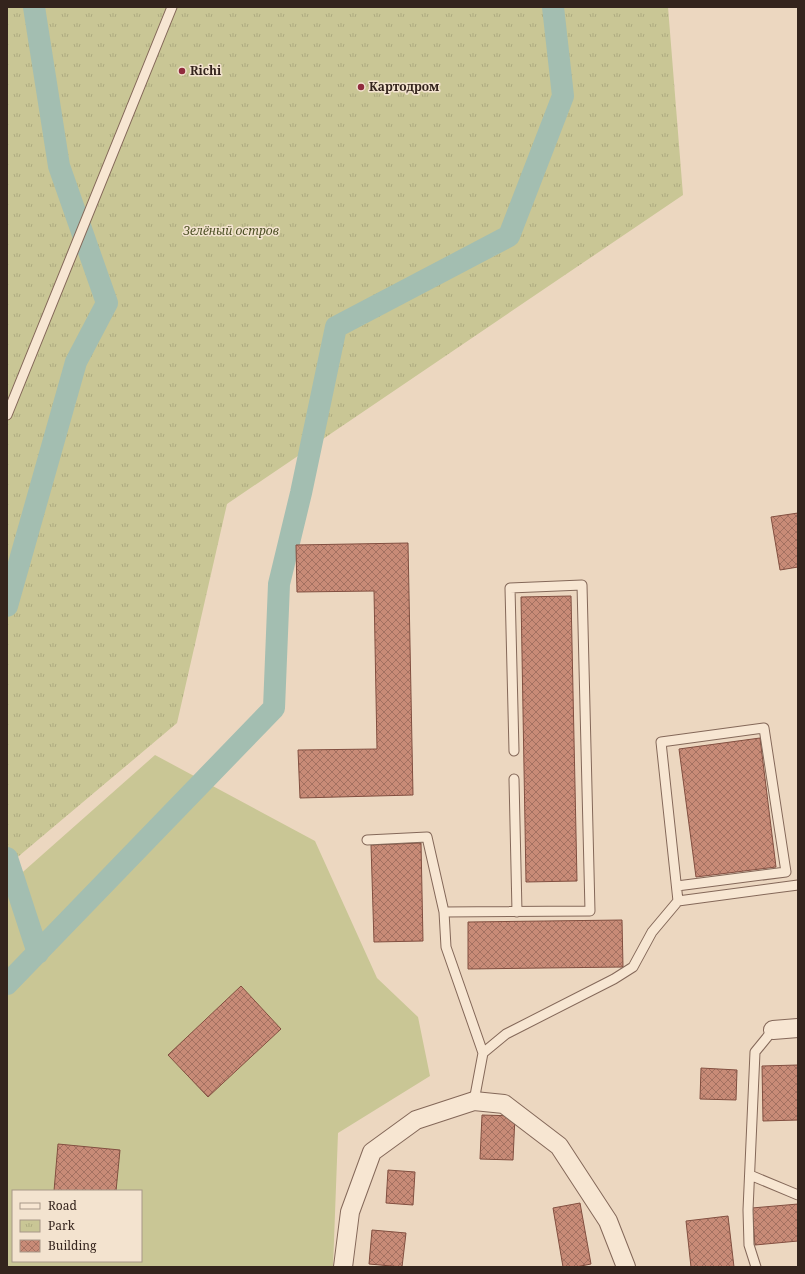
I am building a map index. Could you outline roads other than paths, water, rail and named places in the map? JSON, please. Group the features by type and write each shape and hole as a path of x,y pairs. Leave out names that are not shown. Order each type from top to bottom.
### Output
{"street":[{"path":"773,1030 798,1028"},
{"path":"342,1267 350,1212 372,1152 416,1120 474,1101 504,1104 559,1146 608,1221 626,1267"}],"lane":[{"path":"7,415 172,7"},
{"path":"444,912 590,911 582,585 510,588 514,751"},
{"path":"677,886 786,872 764,728 661,742 678,901"},
{"path":"514,779 517,912"},
{"path":"367,840 427,837 444,912 446,947 483,1053 474,1101"},
{"path":"483,1053 506,1034 614,979 633,967 652,932 678,901 798,886"},
{"path":"756,1267 749,1245 748,1210 755,1052 773,1030"},
{"path":"750,1175 798,1195"}],"waterway":[{"path":"7,606 76,362 107,303 59,166 34,7"},
{"path":"7,984 274,708 279,584 301,493 336,327 509,236 563,96 553,7"},
{"path":"7,858 38,953"}],"place":[{"name":"Richi","path":"182,71"},
{"name":"Картодром","path":"361,87"}],"park label":[{"name":"Зелёный остров","path":"231,231"}]}
